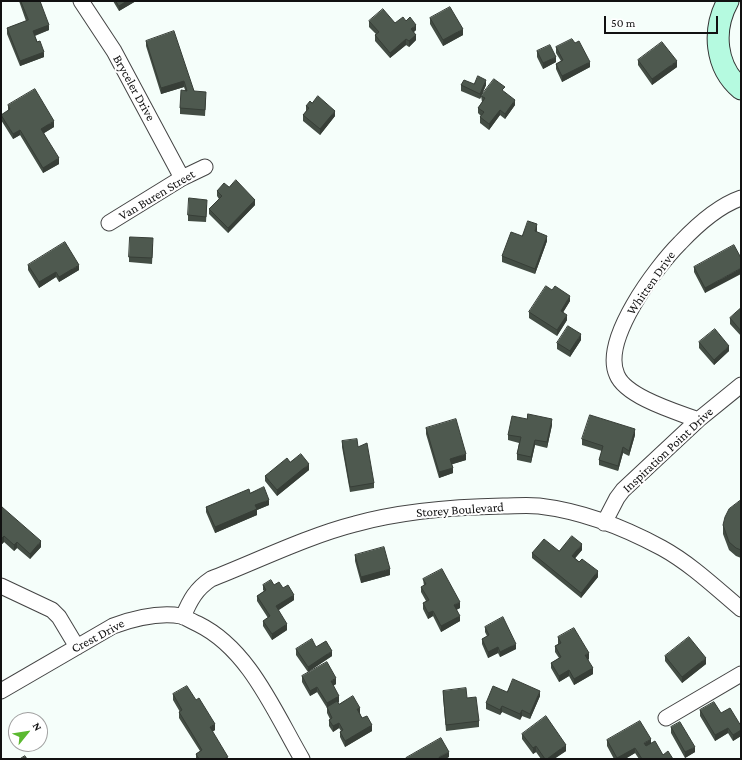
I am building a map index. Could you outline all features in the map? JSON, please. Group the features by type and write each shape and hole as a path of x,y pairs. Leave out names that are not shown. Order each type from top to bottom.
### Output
{"street":[{"name":"Bryceler Drive","path":"81,1 114,51 182,178"},
{"path":"728,1 719,24 717,39 719,55 725,69 735,84 741,89"},
{"name":"Van Buren Street","path":"109,223 182,178 205,167"},
{"name":"Whitten Drive","path":"698,420 656,404 630,390 616,375 614,354 627,317 660,266 679,243 700,223 718,210 741,198"},
{"name":"Inspiration Point Drive","path":"604,523 617,498 623,490 698,420 741,385"},
{"name":"Storey Boulevard","path":"182,617 196,590 211,579 356,524 410,514 473,506 529,506 553,508 604,523 662,548 694,570 741,609"},
{"path":"1,586 52,610 59,617 77,647"},
{"name":"Crest Drive","path":"1,691 113,626 133,618 156,615 182,617 205,628 226,642 241,658 254,676 302,759"},
{"path":"666,718 741,674"}],"building":[{"path":"21,1 40,1 49,25 33,31 37,42 40,41 44,52 20,61 7,28 28,20"},
{"path":"116,1 127,1 119,6"},
{"path":"450,7 463,29 443,40 430,18"},
{"path":"383,9 395,23 403,17 406,21 410,17 416,25 411,29 416,35 409,41 406,39 390,53 375,35 379,32 369,21"},
{"path":"174,31 194,91 206,92 205,110 180,108 181,90 187,91 184,81 161,88 146,41"},
{"path":"572,39 575,43 579,41 590,62 562,76 556,64 563,60 556,47"},
{"path":"662,42 677,61 652,79 638,60"},
{"path":"550,45 556,57 543,63 537,51"},
{"path":"478,76 486,80 480,94 461,85 464,80 474,84"},
{"path":"494,79 505,87 502,90 515,100 505,114 500,110 489,124 480,117 484,112 478,108 485,98 481,96"},
{"path":"35,89 54,121 41,129 59,158 43,168 20,130 13,134 1,115 10,109 8,105"},
{"path":"318,96 335,111 320,129 303,115 309,108 306,106 310,101 312,103"},
{"path":"236,180 255,200 228,228 209,209 222,196 217,191 224,183 229,187"},
{"path":"189,198 207,200 206,217 188,215"},
{"path":"528,221 537,224 535,231 547,236 535,269 502,256 511,232 522,236"},
{"path":"130,237 153,238 152,258 129,257"},
{"path":"65,242 79,265 59,277 56,272 39,282 28,265"},
{"path":"734,245 741,258 741,268 705,288 694,267"},
{"path":"546,286 552,290 555,286 570,296 561,311 567,315 557,330 529,312"},
{"path":"741,308 741,331 730,318"},
{"path":"568,326 581,334 570,351 557,343"},
{"path":"715,329 729,346 714,360 699,342"},
{"path":"528,414 552,419 547,442 535,440 531,457 517,454 521,437 508,435 512,416 527,419"},
{"path":"590,415 635,429 629,451 623,447 618,466 599,460 603,446 582,439"},
{"path":"456,419 466,454 450,459 453,468 439,472 426,428"},
{"path":"357,439 358,447 367,443 374,483 350,487 342,441"},
{"path":"301,454 309,464 277,490 265,476 287,458 290,462"},
{"path":"264,487 269,500 255,505 257,509 215,527 206,507 249,489 250,493"},
{"path":"741,500 741,550 729,542 723,525 729,509"},
{"path":"2,507 41,541 30,554 17,542 14,545 4,536 1,539"},
{"path":"572,536 582,544 572,556 579,562 582,559 598,571 581,593 532,553 544,539 559,551"},
{"path":"384,547 390,569 361,577 355,555"},
{"path":"442,569 460,602 454,605 460,616 441,626 433,611 428,613 423,603 429,600 421,587 426,584 423,579"},
{"path":"271,580 274,585 279,582 283,588 288,585 294,595 276,606 287,624 272,634 263,621 270,616 257,596 266,590 263,585"},
{"path":"503,617 516,644 500,652 498,647 488,652 482,639 489,635 485,627"},
{"path":"574,628 589,653 585,655 593,668 574,679 569,670 559,676 551,663 561,657 555,646 561,643 558,637"},
{"path":"689,637 706,658 682,677 665,656"},
{"path":"312,639 316,647 326,641 332,651 308,667 296,649"},
{"path":"327,662 336,678 331,681 339,696 327,703 317,687 310,691 302,676"},
{"path":"513,679 540,691 530,714 522,710 520,714 502,706 500,710 486,703 493,686 507,692"},
{"path":"187,686 196,700 199,698 215,724 210,727 228,757 224,759 199,759 196,754 202,750 179,712 182,710 173,694"},
{"path":"466,688 467,698 476,697 479,721 446,725 443,691"},
{"path":"353,696 360,708 357,709 362,718 367,716 372,725 345,741 340,732 343,730 339,723 333,726 329,720 332,718 327,707 337,701 339,704"},
{"path":"714,702 721,713 730,708 741,726 741,730 733,735 728,728 715,735 700,710"},
{"path":"546,716 566,745 545,759 536,746 533,748 522,734"},
{"path":"640,721 651,739 644,743 646,746 655,741 663,755 668,751 673,759 642,759 635,748 617,758 607,740"},
{"path":"680,722 695,747 685,752 671,727"},
{"path":"441,738 449,752 439,757 440,759 406,759 406,758"},
{"path":"25,756 27,759 20,759"}]}
